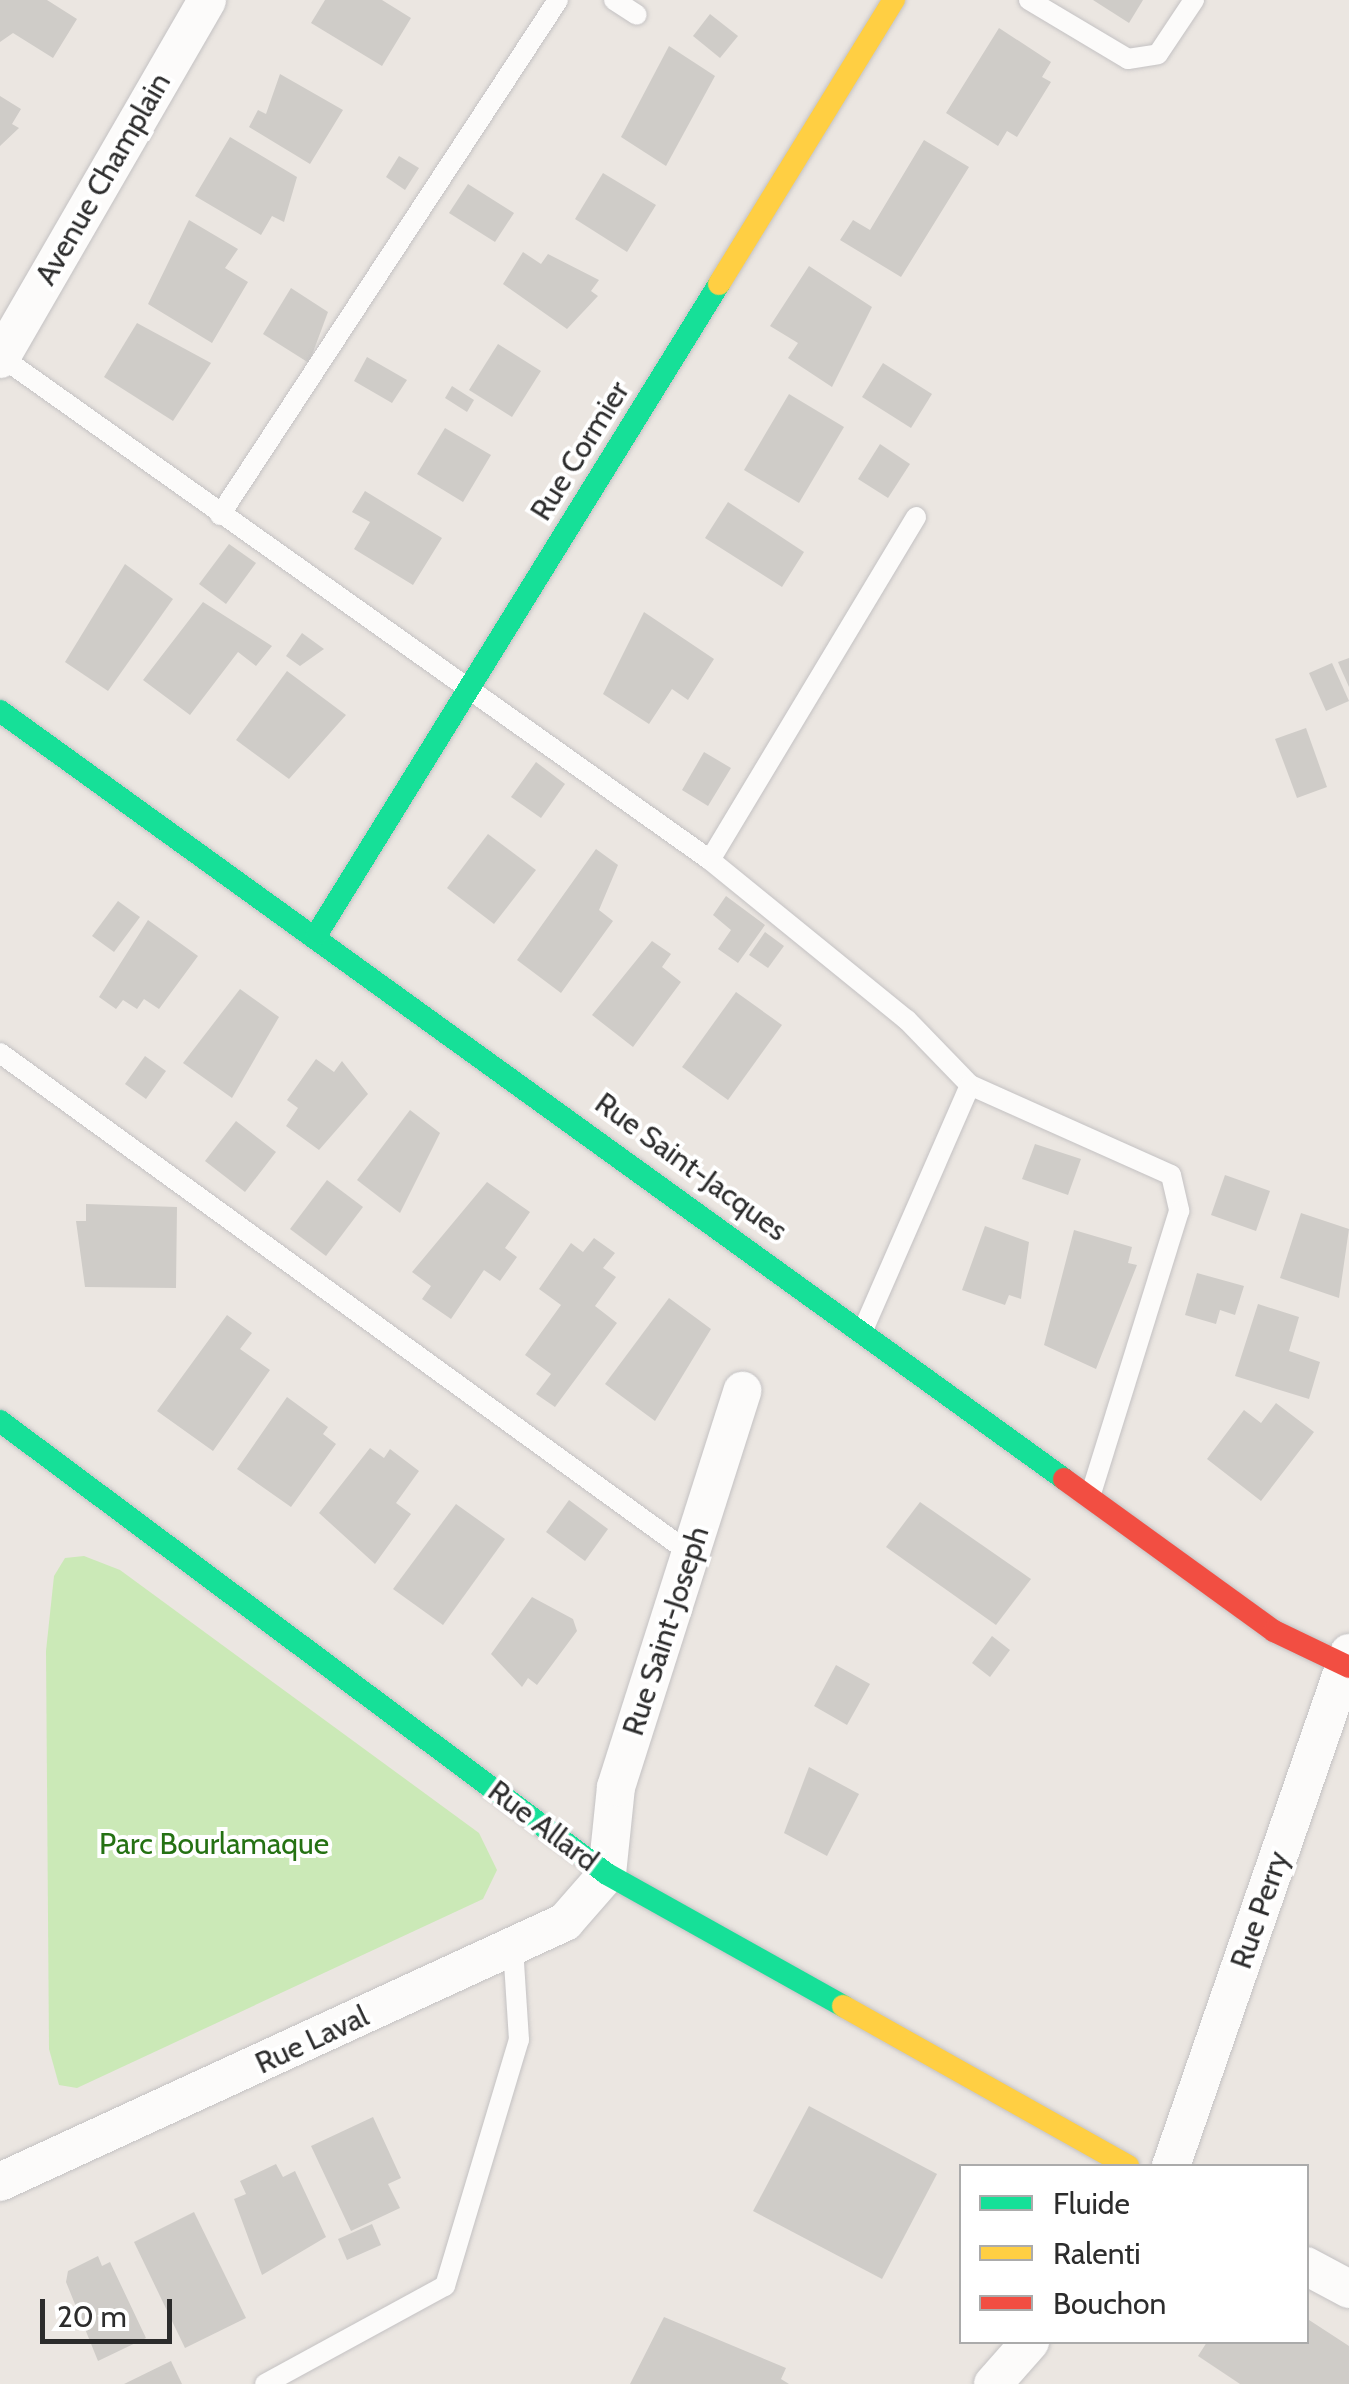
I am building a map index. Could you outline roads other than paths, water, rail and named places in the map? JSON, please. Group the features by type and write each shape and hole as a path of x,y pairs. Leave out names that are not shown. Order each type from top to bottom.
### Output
{"street":[{"name":"Avenue Champlain","path":"0,357 207,0"},
{"name":"Rue Cormier","path":"317,934 894,0"},
{"name":"Rue Saint-Jacques","path":"0,711 317,934 1274,1631 1348,1662"},
{"name":"Rue Saint-Joseph","path":"607,1874 616,1787 742,1392"},
{"name":"Rue Allard","path":"0,1422 607,1874 1124,2164"},
{"name":"Rue Perry","path":"1173,2164 1348,1662"},
{"name":"Rue Laval","path":"0,2182 566,1922 607,1874"},
{"path":"1309,2268 1349,2289"},
{"path":"993,2384 1028,2344"}],"lane":[{"path":"220,515 558,0"},
{"path":"614,0 637,14"},
{"path":"1029,0 1128,59 1158,54 1194,0"},
{"path":"0,357 220,515 472,686 710,860 907,1020 970,1085 1171,1176 1178,1211 1090,1498"},
{"path":"710,860 916,517"},
{"path":"0,1054 691,1554"},
{"path":"863,1330 970,1085"},
{"path":"265,2384 445,2286 519,2040 514,1948"}],"park label":[{"name":"Parc Bourlamaque","path":"214,1844"}]}
